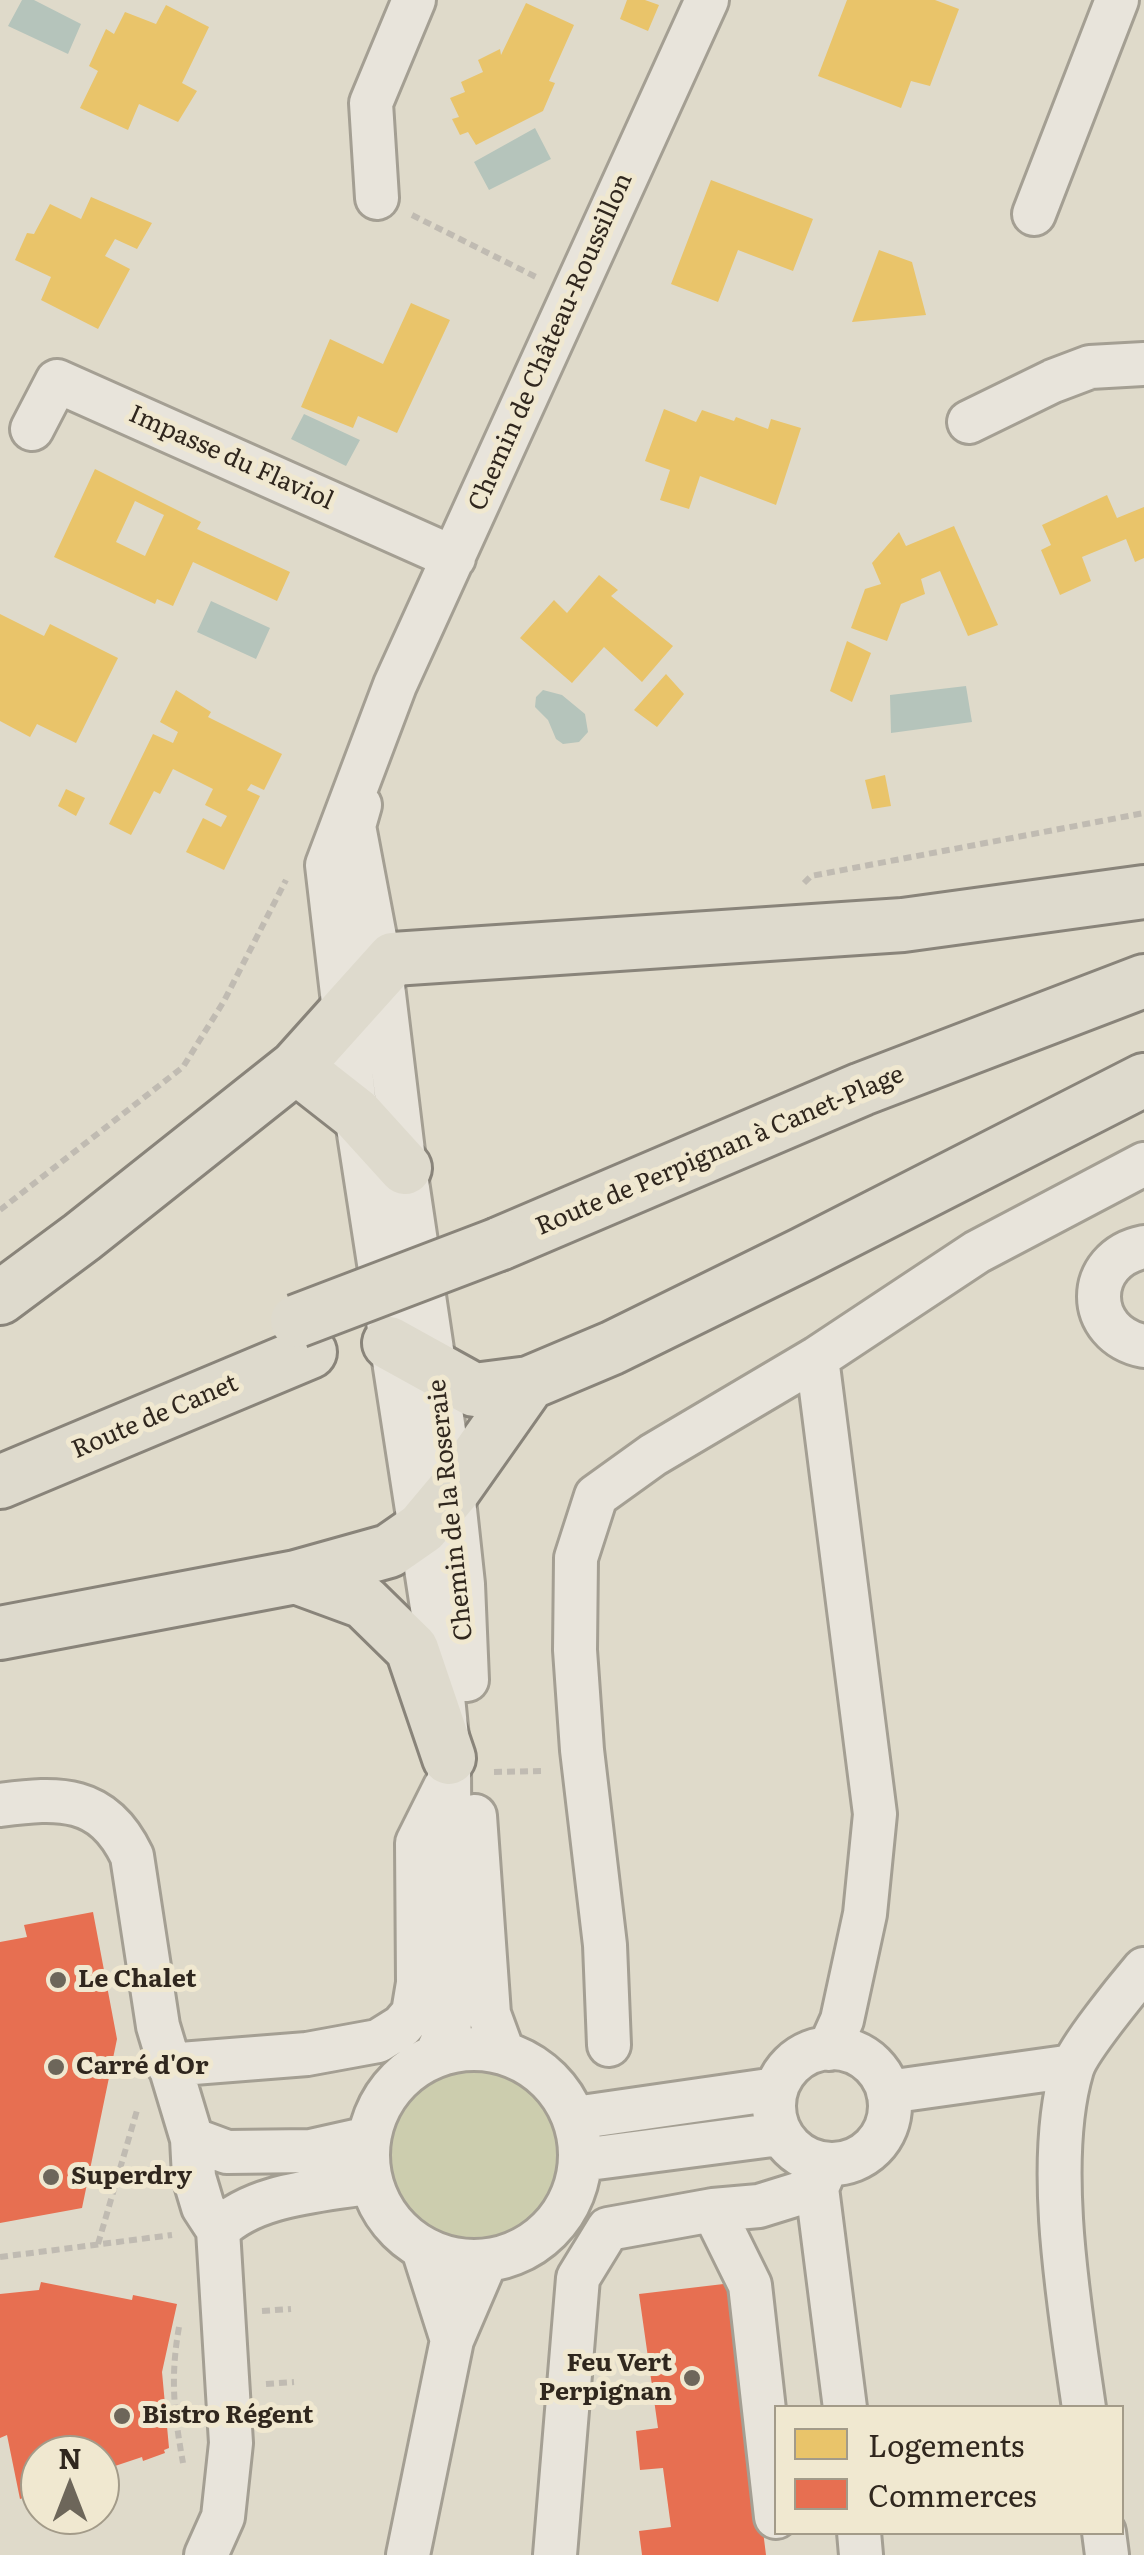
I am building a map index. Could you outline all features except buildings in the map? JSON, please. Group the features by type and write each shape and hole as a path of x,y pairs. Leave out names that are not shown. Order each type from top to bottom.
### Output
{"main road":[{"path":"0,1298 82,1238 296,1067 392,959 903,925 1144,892"},
{"name":"Route de Perpignan à Canet-Plage","path":"503,1259 862,1089 1144,981"},
{"name":"Route de Perpignan à Canet-Plage","path":"303,1337 1144,1010"},
{"path":"296,1067 356,1114 405,1168"},
{"path":"390,1344 474,1390 529,1382 612,1348 769,1271 1144,1080"},
{"name":"Route de Canet","path":"0,1450 303,1337"},
{"name":"Route de Canet","path":"0,1482 303,1337"},
{"path":"0,1634 296,1577 390,1550 438,1510 529,1382"},
{"path":"296,1577 364,1602 412,1649 462,1769"}],"street":[{"path":"377,198 370,103 414,0"},
{"name":"Chemin de Château-Roussillon","path":"343,1013 327,865 395,685 707,0"},
{"path":"1034,214 1116,0"},
{"path":"969,422 1090,367 1144,364"},
{"name":"Impasse du Flaviol","path":"32,429 57,381 454,558"},
{"name":"Chemin de Château-Roussillon","path":"380,969 354,826 395,685"},
{"name":"Chemin de la Roseraie","path":"380,969 436,1371 438,1510 462,1769 450,2024 436,2055"},
{"name":"Chemin de la Roseraie","path":"343,1013 390,1344 438,1510 464,1584 489,2014 503,2052"},
{"path":"609,2045 605,1946 584,1770 575,1650 576,1558 596,1496 653,1455 817,1358 977,1252 1144,1164"},
{"path":"1144,1246 1115,1259 1099,1289 1100,1306 1114,1333 1144,1346"},
{"path":"817,1358 875,1814 865,1914 842,2020 829,2048"},
{"path":"164,2050 307,2054 378,2042 402,2026 413,2013 418,1983 417,1843 462,1769"},
{"path":"0,1805 39,1800 80,1804 110,1820 132,1856 164,2050 204,2156 202,2206 218,2230 231,2443 223,2517 206,2555"},
{"path":"1084,2405 1065,2251 1058,2151 1073,2066 1144,1969"},
{"path":"470,2048 503,2052 533,2066 558,2088 575,2118 581,2160 577,2183 565,2212 544,2236 518,2252 486,2260 456,2260 423,2248 396,2227 377,2199 371,2182 369,2138 383,2099 406,2073 436,2055 470,2048"},
{"path":"555,2555 578,2278 608,2228 759,2206 822,2176 846,2163 863,2156 886,2128 888,2092 880,2074 866,2059 829,2048 796,2061 776,2089 774,2104 780,2134 822,2176 844,2405"},
{"path":"888,2092 1073,2066"},
{"path":"575,2118 776,2089"},
{"path":"581,2160 780,2134"},
{"path":"204,2156 311,2151 369,2138"},
{"path":"218,2230 230,2218 272,2200 371,2182"},
{"path":"713,2210 750,2286 774,2500"},
{"path":"423,2248 452,2340"},
{"path":"408,2555 452,2340 486,2260"}],"path":[{"path":"377,198 572,295"},
{"path":"750,936 811,876 1144,813"},
{"path":"0,1210 183,1068 224,1000 290,872"},
{"path":"462,1769 584,1770"},
{"path":"98,2244 164,2050"},
{"path":"0,2257 218,2230"}],"green space":[{"path":"474,2048 514,2056 549,2079 572,2114 580,2154 572,2194 549,2229 514,2252 474,2260 434,2252 399,2229 376,2194 368,2154 376,2114 399,2079 434,2056"}],"shaded area":[{"path":"22,0 34,0 81,24 68,54 8,26"},
{"path":"535,128 551,159 489,190 474,162"},
{"path":"304,414 360,440 346,466 291,439"},
{"path":"211,601 270,628 256,659 197,632"},
{"path":"966,686 972,722 891,733 890,695"},
{"path":"543,690 562,695 585,714 588,732 579,742 563,744 556,739 548,720 535,707 536,697"}],"place":[{"name":"Le Chalet","path":"58,1980"},
{"name":"Carré d'Or","path":"56,2067"},
{"name":"Superdry","path":"51,2177"},
{"name":"Feu Vert Perpignan","path":"692,2378"},
{"name":"Bistro Régent","path":"122,2416"}]}
